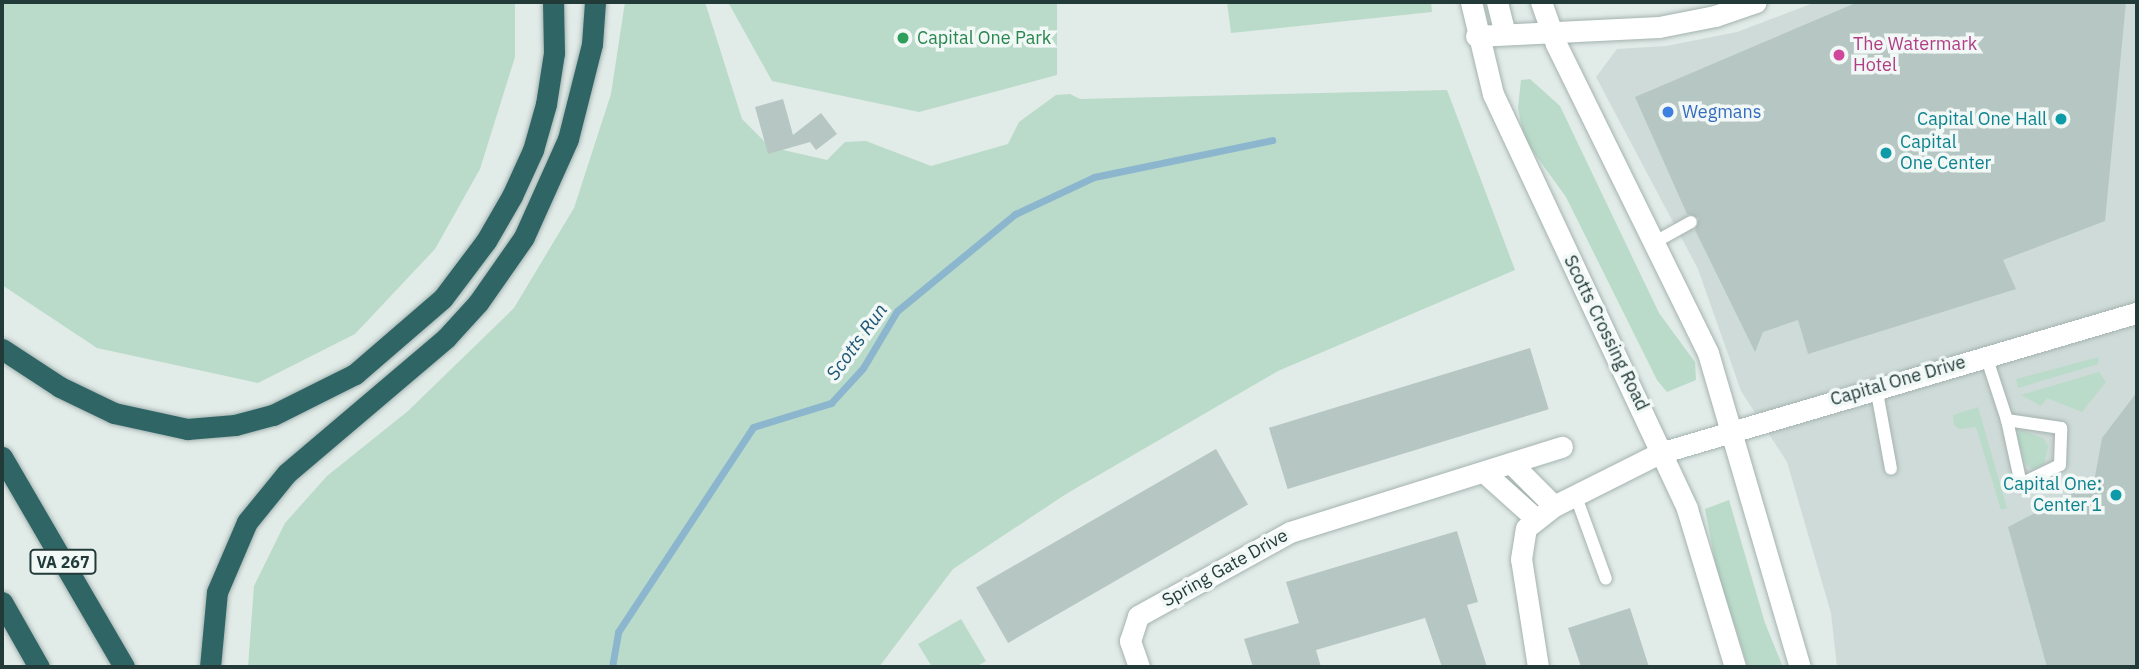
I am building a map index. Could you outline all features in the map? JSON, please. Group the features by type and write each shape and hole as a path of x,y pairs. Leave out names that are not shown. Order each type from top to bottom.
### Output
{"highway":[{"path":"2,349 60,387 114,413 187,429 225,427 273,415 355,374 443,298 479,251 512,197 533,150 546,104 554,53 553,2"},
{"path":"210,667 210,633 229,556 270,491 446,338 478,303 524,237 568,139 592,44 595,2"},
{"name":"VA 267","path":"2,457 124,667"},
{"path":"2,602 40,667"}],"street":[{"name":"Scotts Crossing Road","path":"1471,2 1476,36 1493,94 1687,509 1735,667"},
{"path":"1497,2 1505,34"},
{"path":"1541,2 1550,32 1708,353 1728,430 1748,486 1800,667"},
{"path":"1476,36 1659,27 1756,2"},
{"name":"Capital One Drive","path":"1660,453 1728,430 2137,313"},
{"name":"Spring Gate Drive","path":"1139,667 1130,641 1138,616 1290,532 1486,474 1562,447"},
{"path":"1538,667 1521,559 1526,528 1534,517 1660,453"},
{"path":"1512,464 1554,506"},
{"path":"1486,474 1534,517"}],"lane":[{"path":"1655,242 1691,222"},
{"path":"1986,356 2007,420 2021,484 2060,465 2062,428 2007,420"},
{"path":"1876,387 1891,468"},
{"path":"1576,494 1606,579"}],"shaded area":[{"path":"1816,2 2137,2 2137,667 1837,667 1831,613 1787,462 1741,391 1698,269 1596,77 1617,49 1666,46 1737,32"}],"green space":[{"path":"2,2 515,2 515,57 480,169 435,249 355,334 258,383 97,348 2,285"},
{"path":"625,2 705,2 742,119 770,147 827,160 845,142 866,141 931,166 1008,144 1019,122 1056,95 1070,94 1080,99 1447,90 1515,270 1278,371 1066,494 953,569 879,667 248,667 254,586 285,523 327,476 408,411 514,308 574,208 611,94"},
{"name":"Capital One Park","path":"728,2 1057,2 1057,75 919,112 772,81"},
{"path":"1227,2 1431,2 1432,12 1231,33"},
{"path":"1530,79 1560,106 1659,313 1695,362 1696,380 1667,392 1657,380 1566,197 1524,139 1518,108 1521,80"},
{"path":"2099,357 2098,364 2018,388 2016,379"},
{"path":"2099,372 2106,382 2082,412 2047,398 2041,406 2021,395"},
{"path":"1978,407 2007,508 2001,510 1976,427 1959,429 1954,425 1953,415"},
{"path":"2020,430 2043,438 2048,446 2044,464 2032,469 2026,464 2017,438"},
{"path":"1729,500 1765,623 1783,667 1748,667 1717,572 1705,509"},
{"path":"961,619 986,661 976,667 932,667 918,644"}],"building":[{"name":"Capital One Center","path":"1858,2 2126,2 2105,221 2003,260 2016,289 1808,354 1798,320 1763,332 1755,352 1695,230 1699,218 1687,214 1635,97"},
{"path":"783,99 793,135 821,113 837,134 816,150 810,142 768,154 755,107"},
{"path":"1530,348 1549,409 1288,489 1269,428"},
{"path":"2137,392 2137,667 2047,667 2008,527 2094,482 2102,438"},
{"path":"1216,449 1248,504 1008,643 976,588"},
{"path":"1457,531 1478,602 1467,605 1487,667 1442,667 1425,618 1316,650 1321,667 1253,667 1244,639 1299,623 1286,582"},
{"path":"1630,608 1649,667 1581,667 1568,628"}],"waterway":[{"name":"Scotts Run","path":"612,667 618,632 753,427 831,403 863,368 897,311 1015,214 1094,177 1272,140"}],"place":[{"name":"Capital One Park","path":"903,38"},
{"name":"The Watermark Hotel","path":"1839,55"},
{"name":"Wegmans","path":"1668,112"},
{"name":"Capital One Hall","path":"2061,119"},
{"name":"Capital One Center","path":"1886,153"},
{"name":"Capital One: Center 1","path":"2116,495"}]}
